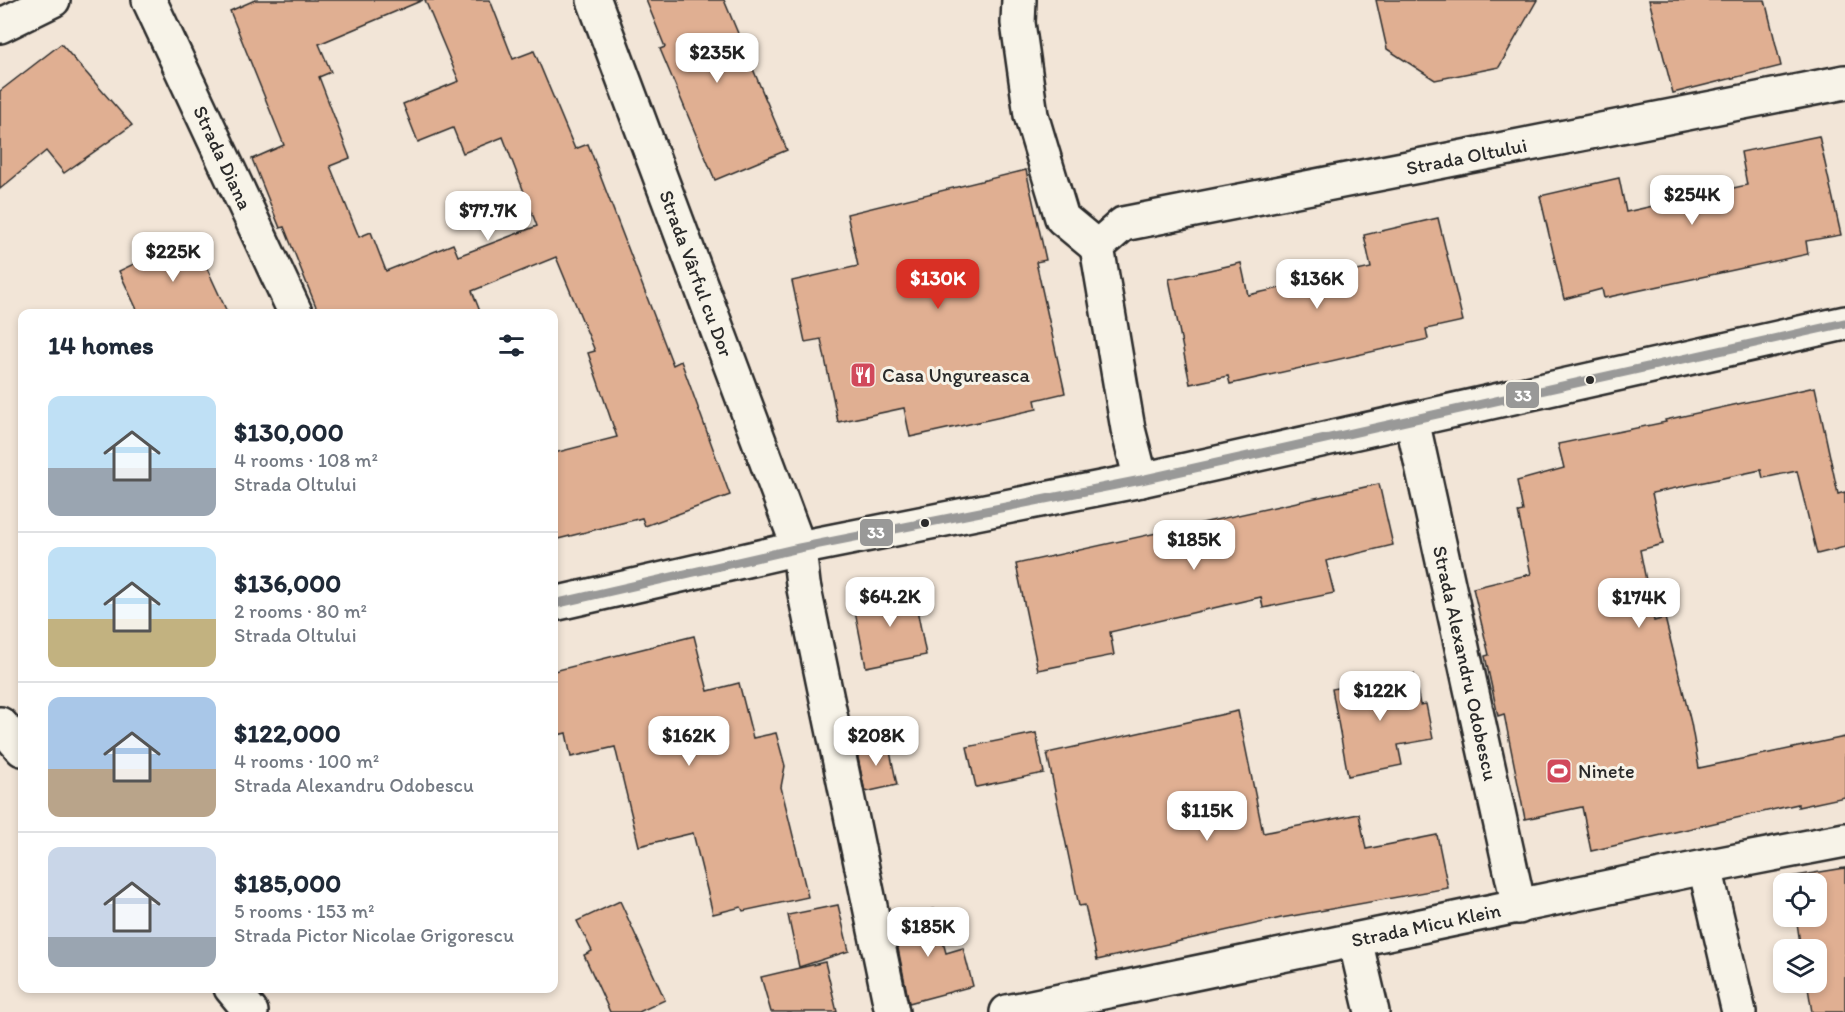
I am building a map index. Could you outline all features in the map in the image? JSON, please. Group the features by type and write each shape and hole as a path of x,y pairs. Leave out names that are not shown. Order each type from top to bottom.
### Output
{"street":[{"path":"0,26 53,0"},
{"name":"Strada Diana","path":"149,0 294,309"},
{"name":"Strada Vârful cu Dor","path":"594,0 799,548 803,584 892,1012"},
{"path":"1019,0 1018,23 1031,115 1062,218 1097,247 1128,429 1141,480"},
{"name":"Strada Oltului","path":"1097,247 1123,224 1845,82"},
{"path":"558,603 799,548 1141,480 1845,324"},
{"name":"Strada Alexandru Odobescu","path":"1412,420 1519,907"},
{"name":"Strada Micu Klein","path":"1007,1012 1845,840"},
{"path":"1705,867 1739,1012"},
{"path":"1355,940 1372,1012"},
{"path":"235,993 251,1012"}],"building":[{"path":"255,0 423,0 319,44 331,72 319,77 350,158 330,166 359,237 371,232 386,271 453,244 458,256 537,226 503,137 463,153 453,128 418,142 403,104 459,81 425,0 490,0 513,59 534,51 575,149 588,144 673,365 681,361 730,495 645,526 642,518 558,539 558,452 617,437 588,353 595,351 556,257 472,291 479,309 317,309 284,227 280,228 252,159 284,145 230,11"},
{"path":"646,0 724,0 787,150 715,180 660,49 665,47"},
{"path":"1376,0 1537,0 1499,67 1435,80 1387,49"},
{"path":"1649,0 1765,0 1781,66 1673,93"},
{"path":"61,44 132,125 64,173 46,151 0,189 0,91"},
{"path":"1819,136 1841,235 1806,241 1808,254 1604,298 1602,289 1564,299 1540,196 1619,178 1626,212 1747,185 1741,152"},
{"path":"1026,170 1046,260 1036,262 1065,393 1035,400 1037,409 910,437 904,408 838,422 821,339 805,342 792,281 858,266 847,214"},
{"path":"1438,218 1463,321 1426,329 1428,339 1230,384 1228,376 1190,384 1169,279 1241,263 1248,295 1371,268 1364,235"},
{"path":"192,236 226,309 137,309 119,271"},
{"path":"1815,387 1838,494 1845,492 1845,547 1817,554 1797,471 1763,478 1761,470 1652,493 1663,544 1640,550 1654,621 1665,618 1691,723 1699,768 1845,737 1845,797 1798,807 1798,804 1591,851 1582,807 1525,819 1504,714 1498,716 1485,656 1489,655 1473,588 1531,574 1518,512 1523,511 1517,481 1564,468 1558,444 1666,422 1665,420"},
{"path":"1379,484 1393,545 1326,561 1334,593 1263,608 1261,597 1110,632 1114,655 1038,670 1016,564"},
{"path":"913,589 926,655 866,667 853,601"},
{"path":"694,636 708,691 739,683 753,738 776,733 785,766 781,787 808,897 743,911 741,907 713,914 693,833 639,846 615,747 571,757 566,733 558,735 558,670"},
{"path":"1414,674 1420,705 1426,704 1433,739 1398,745 1402,765 1348,776 1332,689"},
{"path":"1238,711 1263,833 1359,814 1366,849 1437,835 1448,888 1281,918 1097,960 1085,905 1079,906 1047,753"},
{"path":"1036,733 1044,773 976,787 967,747"},
{"path":"888,742 897,785 865,792 856,748"},
{"path":"1845,868 1845,1012 1812,1012 1809,993 1827,993 1827,939 1799,939 1798,927 1827,927 1827,873 1814,873"},
{"path":"620,901 665,1000 639,1012 610,1012 584,955 592,951 577,921"},
{"path":"838,905 849,951 799,967 788,915"},
{"path":"934,909 946,953 963,948 973,986 909,1003 892,919"},
{"path":"825,962 837,1012 771,1012 761,977"}],"transit line":[{"name":"33","path":"558,603 799,548 1141,480 1845,323"}],"place":[{"name":"Casa Ungureasca","path":"863,375"},
{"name":"Ninete","path":"1559,771"}]}
